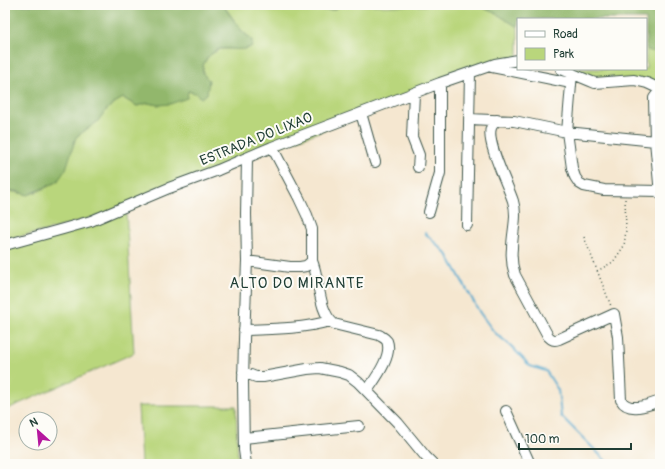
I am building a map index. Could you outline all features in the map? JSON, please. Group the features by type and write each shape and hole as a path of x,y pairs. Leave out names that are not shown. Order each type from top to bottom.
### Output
{"street":[{"name":"ESTRADA DO LIXAO","path":"5,245 91,221 272,147 440,83 488,66 517,60"},
{"path":"488,66 596,83 634,80 647,83 660,90 654,98 655,140 660,194"},
{"path":"562,70 571,78"},
{"path":"467,225 470,73"},
{"path":"571,78 567,132 572,168 579,183 591,188 604,190 660,191"},
{"path":"429,212 440,173 440,83"},
{"path":"414,93 412,137 419,155 418,167"},
{"path":"361,113 376,162"},
{"path":"470,119 514,121 567,132 655,140"},
{"path":"497,120 493,124 490,136 515,208 512,246 513,268 515,275 548,336 552,340 556,340 614,314 618,337 621,400 626,406 630,407 638,407 660,401"},
{"path":"272,147 299,198 312,229 312,261 315,268 324,311 330,321 334,324 379,335 387,341 388,351 384,363 379,374 367,391"},
{"path":"246,464 244,450 243,372 247,262 247,158"},
{"path":"247,262 300,268 306,266 312,261"},
{"path":"244,330 298,327 330,321"},
{"path":"243,372 256,377 263,377 320,368 349,375 358,382 398,423 433,464"},
{"path":"506,411 530,464"},
{"path":"244,438 359,426"}],"path":[{"path":"597,271 613,262 624,246 626,230 624,191"},
{"path":"584,237 614,314"}],"green space":[{"path":"5,5 226,5 224,7 242,31 252,40 252,46 245,49 220,49 207,58 203,65 203,74 209,80 207,94 201,98 195,93 188,91 187,98 170,104 158,105 148,103 137,106 123,98 116,102 106,110 97,122 76,137 66,169 57,182 28,195 16,191 5,193"},
{"path":"276,5 294,8 333,10 342,5 477,5 497,14 517,26 517,57 93,217 45,231 5,239 5,193 12,192 30,194 57,182 76,137 97,122 106,110 116,102 123,98 137,106 148,103 158,105 187,91 195,93 203,73 203,66 208,56 220,49 249,48 252,40 242,31 224,6"},
{"path":"276,5 342,5 334,9 322,10"},
{"path":"477,5 660,5 660,46 658,44 658,51 653,52 647,49 647,18 517,18 517,26 497,14"},
{"path":"658,43 660,46 660,84 598,80 569,70 647,70 647,49 649,51"},
{"path":"126,209 134,353 5,410 5,249"},
{"path":"138,406 236,406 238,464 141,464"}],"waterway":[{"path":"425,233 447,254 480,313 494,332 511,346 530,366 546,371 558,390 561,416 609,464"}],"district":[{"name":"ALTO DO MIRANTE","path":"297,283"}]}
